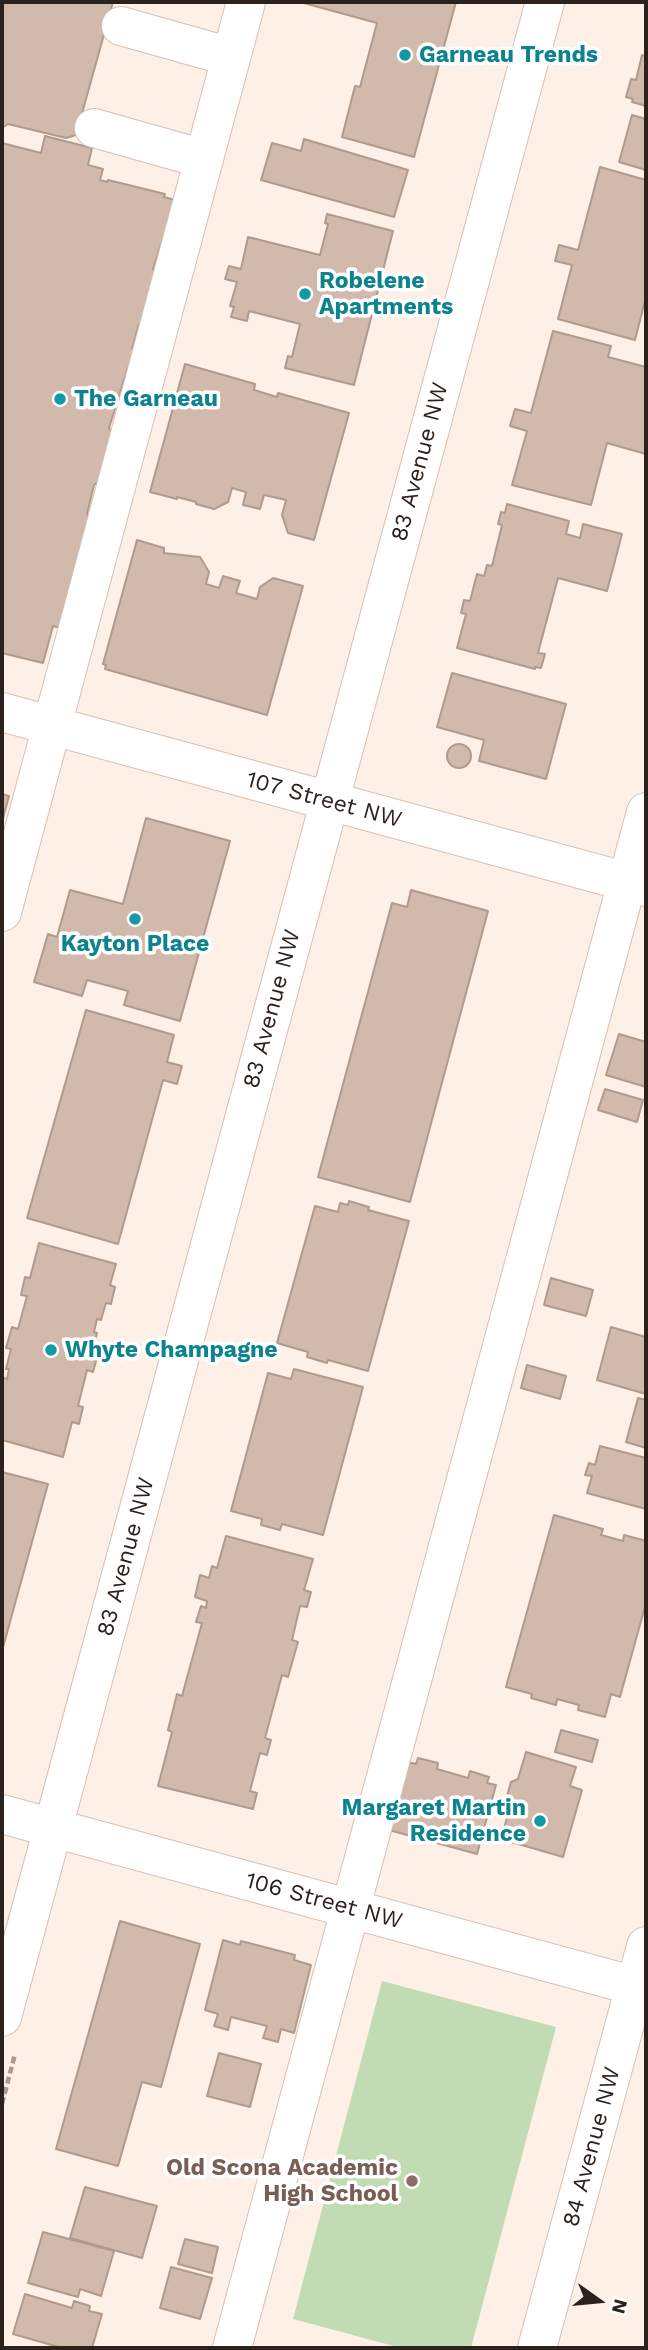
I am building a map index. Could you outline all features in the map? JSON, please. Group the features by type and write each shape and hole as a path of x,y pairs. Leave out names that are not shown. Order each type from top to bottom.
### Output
{"street":[{"path":"2,912 246,2"},
{"name":"83 Avenue NW","path":"2,2017 545,2"},
{"path":"121,26 231,57"},
{"path":"94,128 204,159"},
{"name":"107 Street NW","path":"2,712 637,884"},
{"path":"232,2348 637,884 646,812"},
{"name":"106 Street NW","path":"2,1814 641,1988"},
{"name":"84 Avenue NW","path":"537,2348 641,1988 646,1946"}],"green space":[{"name":"Old Scona Academic High School","path":"382,1981 556,2027 471,2348 401,2348 293,2319"}],"building":[{"path":"2,2 113,2 76,135 66,138 8,124 2,128"},
{"name":"Garneau Trends","path":"300,2 456,2 414,157 342,137 355,86 360,87 377,23"},
{"path":"646,53 646,106 626,97 631,79 636,80 642,55 645,56"},
{"path":"632,115 646,119 646,170 619,162"},
{"name":"The Garneau","path":"45,136 92,148 88,165 103,169 100,180 165,194 164,197 179,201 171,234 162,241 153,269 158,278 147,319 139,324 132,348 140,351 134,369 128,367 109,428 115,438 103,478 94,485 87,514 91,521 66,629 53,626 43,663 2,653 2,143 41,153"},
{"path":"304,139 408,170 394,217 261,180 272,143 301,151"},
{"path":"600,167 646,180 646,297 635,340 558,319 572,265 555,261 559,245 578,250"},
{"name":"Robelene Apartments","path":"327,214 393,231 354,385 285,368 288,356 292,357 300,324 249,311 247,321 231,317 234,307 230,306 237,282 225,279 229,266 241,269 248,237 320,255 328,224 325,223"},
{"path":"553,331 611,346 608,357 646,367 646,454 607,443 591,505 512,485 527,431 510,426 515,409 531,413"},
{"path":"185,364 255,384 254,390 277,397 278,393 349,413 314,540 288,533 282,515 286,500 264,495 260,509 243,505 246,492 232,488 228,502 214,509 196,502 150,492"},
{"path":"507,504 569,521 566,534 580,538 583,524 622,534 607,591 558,578 538,653 545,654 541,668 535,669 457,648 466,614 461,613 464,600 470,601 477,574 484,576 487,565 492,566 502,525 498,524 501,512 505,513"},
{"path":"137,540 164,548 164,553 200,557 209,572 206,584 219,588 223,576 240,581 236,593 257,599 260,587 273,578 303,586 267,715 105,669 106,665 103,664"},
{"path":"452,673 566,704 546,779 479,761 484,740 437,727"},
{"path":"459,744 468,747 471,756 468,765 459,768 450,765 447,756 450,747"},
{"path":"2,794 9,796 2,822"},
{"name":"Kayton Place","path":"146,818 230,841 180,1021 124,1005 128,991 87,980 82,996 34,982 48,934 57,937 70,890 123,904"},
{"path":"411,890 488,911 410,1202 318,1177 392,903 407,907"},
{"path":"86,1010 174,1035 167,1062 182,1066 177,1084 163,1080 118,1244 27,1218"},
{"path":"619,1034 646,1042 646,1087 606,1075"},
{"path":"605,1089 643,1100 637,1122 598,1110"},
{"path":"349,1201 369,1207 368,1210 409,1221 368,1371 307,1357 308,1352 277,1343 315,1206 338,1212 340,1203 348,1205"},
{"name":"Whyte Champagne","path":"39,1243 116,1264 110,1285 115,1287 111,1304 106,1303 101,1320 97,1319 92,1352 98,1354 93,1372 87,1370 78,1406 83,1407 79,1424 72,1422 63,1457 2,1440 2,1382 3,1378 7,1379 9,1369 6,1369 11,1349 6,1348 12,1327 18,1329 27,1296 21,1295 25,1277 30,1278"},
{"path":"551,1278 593,1290 586,1316 544,1305"},
{"path":"611,1327 646,1337 646,1394 597,1380"},
{"path":"527,1365 566,1376 560,1399 521,1388"},
{"path":"294,1369 363,1387 323,1535 282,1524 280,1530 261,1525 262,1519 231,1511 268,1373 291,1379"},
{"path":"638,1398 646,1400 646,1448 626,1442"},
{"path":"600,1446 646,1458 646,1509 587,1493 592,1476 585,1475 589,1463 595,1465"},
{"path":"2,1472 48,1484 2,1651"},
{"path":"554,1515 603,1529 601,1535 623,1541 624,1535 646,1541 646,1603 620,1697 611,1694 605,1717 578,1710 579,1705 557,1699 556,1705 531,1698 532,1694 506,1687"},
{"path":"226,1536 313,1559 304,1590 311,1592 307,1607 300,1606 292,1640 298,1642 288,1677 282,1675 265,1738 271,1740 267,1755 260,1753 250,1791 257,1793 253,1809 158,1786 172,1732 168,1730 177,1694 182,1696 202,1623 196,1622 201,1606 206,1608 207,1601 195,1597 200,1575 209,1578 212,1566 217,1568"},
{"path":"561,1730 598,1740 592,1762 555,1752"},
{"name":"Margaret Martin Residence","path":"526,1752 576,1767 570,1786 582,1790 563,1857 501,1839 511,1804 507,1796 511,1782 518,1779"},
{"path":"418,1758 438,1763 437,1769 468,1778 470,1771 489,1777 487,1783 496,1785 477,1854 389,1830 408,1762 416,1764"},
{"path":"120,1921 200,1944 161,2087 142,2082 118,2166 56,2149"},
{"path":"223,1940 240,1945 241,1941 295,1955 294,1960 311,1965 294,2033 281,2029 278,2042 263,2038 267,2026 231,2017 228,2030 214,2026 218,2014 205,2010"},
{"path":"219,2053 261,2064 250,2107 207,2096"},
{"path":"85,2187 157,2206 142,2258 70,2238"},
{"path":"43,2232 114,2251 101,2296 80,2289 78,2297 28,2283"},
{"path":"185,2239 218,2247 212,2273 178,2264"},
{"path":"171,2267 212,2278 200,2319 160,2308"},
{"path":"25,2294 72,2308 74,2301 90,2306 89,2311 102,2314 92,2348 62,2348 13,2334"}],"place":[{"name":"Garneau Trends","path":"405,55"},
{"name":"Robelene Apartments","path":"305,294"},
{"name":"The Garneau","path":"60,399"},
{"name":"Kayton Place","path":"135,919"},
{"name":"Whyte Champagne","path":"51,1350"},
{"name":"Margaret Martin Residence","path":"540,1821"},
{"name":"Old Scona Academic High School","path":"412,2181"}]}
